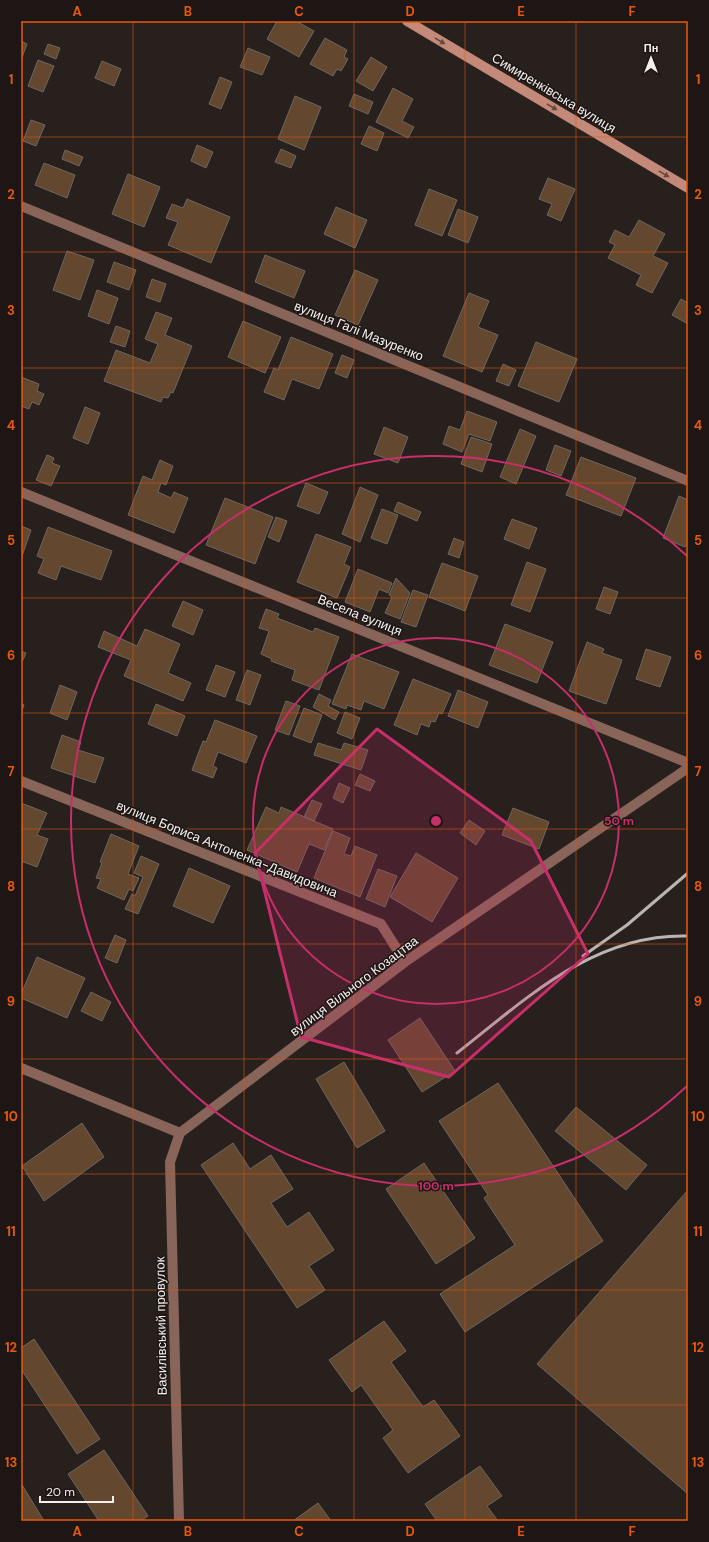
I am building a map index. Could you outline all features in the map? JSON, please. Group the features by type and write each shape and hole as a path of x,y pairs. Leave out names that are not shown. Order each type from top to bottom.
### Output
{"main road":[{"name":"Симиренківська вулиця","path":"407,21 688,188"}],"street":[{"name":"вулиця Галі Мазуренко","path":"21,206 688,481"},
{"name":"Весела вулиця","path":"21,492 688,763"},
{"name":"вулиця Вільного Козацтва","path":"180,1132 405,962 688,768"},
{"name":"вулиця Бориса Антоненка-Давидовича","path":"21,781 381,924 405,962"},
{"path":"21,1068 180,1132"},
{"name":"Василівський провулок","path":"179,1521 170,1162 180,1132"}],"highlighted area":[{"path":"377,729 531,841 588,954 449,1077 301,1037 255,853"}],"building":[{"path":"277,21 296,21 314,31 299,57 267,39"},
{"path":"325,38 347,50 344,57 348,59 341,71 337,69 333,76 310,64"},
{"path":"21,41 27,44 21,60"},
{"path":"48,44 60,48 56,59 44,54"},
{"path":"248,48 270,57 262,75 240,67"},
{"path":"371,57 387,67 373,91 356,81"},
{"path":"38,60 54,66 43,92 28,86"},
{"path":"102,61 121,69 114,86 95,78"},
{"path":"220,77 232,82 221,109 209,104"},
{"path":"393,88 413,99 402,121 414,127 408,138 376,122"},
{"path":"354,94 373,102 368,114 349,106"},
{"path":"295,96 321,107 304,150 278,139"},
{"path":"31,120 45,125 36,146 23,141"},
{"path":"369,126 384,133 377,151 361,144"},
{"path":"197,145 213,152 206,168 191,161"},
{"path":"281,149 296,156 291,168 275,162"},
{"path":"65,150 83,157 79,166 62,159"},
{"path":"44,163 75,175 67,198 35,185"},
{"path":"128,174 160,187 144,227 112,214"},
{"path":"548,178 575,189 561,221 547,215 552,204 539,199"},
{"path":"429,189 457,200 442,236 415,225"},
{"path":"187,199 230,217 211,263 168,245 178,222 166,218 172,204 183,208"},
{"path":"336,207 367,220 355,248 324,234"},
{"path":"458,209 478,217 468,243 448,235"},
{"path":"639,220 665,234 653,256 668,263 652,293 636,285 641,275 608,258 615,245 609,242 615,230 629,237"},
{"path":"67,251 94,260 80,300 53,290"},
{"path":"265,255 305,271 294,298 255,282"},
{"path":"114,262 136,270 129,290 107,282"},
{"path":"355,270 378,280 358,325 335,315"},
{"path":"152,279 166,284 160,302 146,297"},
{"path":"97,290 118,298 109,324 88,316"},
{"path":"469,293 489,301 478,327 498,335 482,372 443,356"},
{"path":"681,299 688,303 688,324 672,315"},
{"path":"156,312 172,318 165,335 192,346 173,393 171,392 168,398 163,397 161,402 104,381 116,350 150,363 158,344 145,339"},
{"path":"243,321 281,337 265,373 228,357"},
{"path":"116,326 130,331 125,347 110,342"},
{"path":"291,337 333,354 319,389 292,379 284,400 264,392 274,368 278,370"},
{"path":"536,342 577,359 559,402 518,386"},
{"path":"342,355 354,360 347,378 335,373"},
{"path":"503,364 516,370 509,386 496,381"},
{"path":"21,377 39,384 37,391 44,394 39,405 32,402 29,409 21,406"},
{"path":"85,407 100,413 88,444 73,438"},
{"path":"467,411 497,422 490,441 469,434 462,452 443,444 449,426 460,430"},
{"path":"384,427 408,437 398,463 374,454"},
{"path":"520,429 536,436 516,484 500,477"},
{"path":"471,437 492,444 482,472 461,464"},
{"path":"555,445 571,451 561,476 546,470"},
{"path":"47,455 54,458 52,463 60,466 51,486 36,480"},
{"path":"581,457 636,478 621,516 566,495"},
{"path":"160,460 173,466 166,485 161,483 158,492 171,498 174,492 188,498 174,533 128,515 143,476 152,480"},
{"path":"306,483 328,492 319,514 297,506"},
{"path":"360,487 378,495 360,542 342,534"},
{"path":"679,496 688,500 688,542 685,547 663,538"},
{"path":"225,498 273,517 255,564 206,545"},
{"path":"398,502 421,512 417,521 394,511"},
{"path":"382,509 398,515 387,544 371,538"},
{"path":"276,517 287,521 279,542 268,537"},
{"path":"512,519 537,528 529,549 504,539"},
{"path":"21,526 31,530 21,559"},
{"path":"48,527 112,551 101,580 61,566 56,580 38,573 44,559 37,556"},
{"path":"316,534 351,547 344,564 350,567 337,598 297,582"},
{"path":"454,538 464,542 459,558 448,554"},
{"path":"527,562 546,569 530,612 511,605"},
{"path":"442,563 478,576 465,611 429,597"},
{"path":"358,569 392,583 388,593 379,589 370,612 345,602"},
{"path":"396,578 410,593 400,619 385,613 392,597 389,595"},
{"path":"604,587 618,592 610,614 596,609"},
{"path":"413,590 428,595 416,627 401,622"},
{"path":"183,601 203,610 193,635 172,626"},
{"path":"266,609 279,614 277,618 313,632 315,628 339,637 319,690 292,680 295,670 271,661 272,659 261,654 269,631 259,628"},
{"path":"505,624 553,642 537,683 489,665"},
{"path":"145,629 180,644 168,673 191,683 183,701 124,676 131,660 98,647 104,631 137,646"},
{"path":"587,642 604,649 602,653 622,660 606,704 569,691"},
{"path":"646,649 671,657 660,687 636,679"},
{"path":"21,651 26,653 21,664"},
{"path":"352,654 399,672 384,709 364,701 361,710 347,705 346,709 332,704"},
{"path":"216,665 235,672 225,697 206,690"},
{"path":"247,670 261,675 250,705 236,700"},
{"path":"413,679 451,694 442,714 439,713 435,722 431,721 429,727 421,724 417,735 394,725"},
{"path":"60,685 77,692 67,720 50,713"},
{"path":"458,690 488,702 478,728 448,716"},
{"path":"319,694 331,700 328,706 339,712 335,720 313,707"},
{"path":"286,701 300,706 289,735 275,730"},
{"path":"21,703 24,705 21,713"},
{"path":"156,704 185,716 177,736 148,724"},
{"path":"304,708 322,715 311,743 293,736"},
{"path":"345,712 360,718 352,739 337,733"},
{"path":"215,720 257,736 246,763 218,752 213,766 217,768 213,778 192,770 203,741 206,742"},
{"path":"62,735 81,742 78,750 104,758 95,783 51,768"},
{"path":"318,743 341,750 344,743 368,750 361,770 314,755"},
{"path":"360,774 375,781 370,791 355,785"},
{"path":"339,783 350,788 343,803 333,798"},
{"path":"312,800 322,804 314,821 304,817"},
{"path":"21,803 47,813 37,835 48,839 37,867 21,861"},
{"path":"266,807 279,813 281,807 333,829 324,850 309,844 297,872 247,850"},
{"path":"513,808 549,822 539,849 502,835"},
{"path":"469,820 485,831 476,845 460,833"},
{"path":"333,831 350,838 344,854 351,856 355,846 377,855 360,897 314,878"},
{"path":"111,834 139,846 128,874 139,878 133,891 129,889 124,900 97,888 101,879 96,878 102,863 100,862"},
{"path":"416,853 458,878 432,922 390,897"},
{"path":"141,856 159,864 138,914 125,909 132,894 135,896 143,877 134,873"},
{"path":"189,868 230,886 213,923 173,906"},
{"path":"378,869 397,876 385,907 366,899"},
{"path":"115,935 126,940 117,963 105,958"},
{"path":"37,957 85,978 67,1018 21,998 21,994"},
{"path":"91,992 111,1002 102,1021 81,1011"},
{"path":"420,1018 455,1071 422,1092 388,1040"},
{"path":"344,1062 385,1131 357,1148 316,1079"},
{"path":"498,1083 603,1241 465,1332 440,1294 515,1245 484,1198 488,1195 439,1121"},
{"path":"576,1107 647,1165 626,1190 555,1131"},
{"path":"82,1123 104,1157 44,1201 22,1166"},
{"path":"233,1143 250,1169 271,1155 293,1189 271,1203 287,1227 309,1212 334,1250 309,1266 325,1290 297,1308 201,1165"},
{"path":"424,1163 475,1238 436,1264 386,1189"},
{"path":"688,1190 688,1494 537,1364"},
{"path":"384,1321 406,1351 391,1362 423,1407 434,1400 460,1436 408,1473 383,1438 393,1430 361,1385 352,1392 329,1360"},
{"path":"34,1339 100,1439 77,1454 21,1369 21,1348"},
{"path":"104,1450 148,1516 140,1521 99,1521 68,1474"},
{"path":"480,1466 502,1496 487,1506 498,1521 437,1521 425,1504"},
{"path":"21,1483 44,1521 21,1521"},
{"path":"318,1503 331,1521 293,1521"}],"railway":[{"path":"583,956 627,925 688,873"},
{"path":"457,1053 536,991 563,973 592,957 622,945 654,938 688,936"}]}
